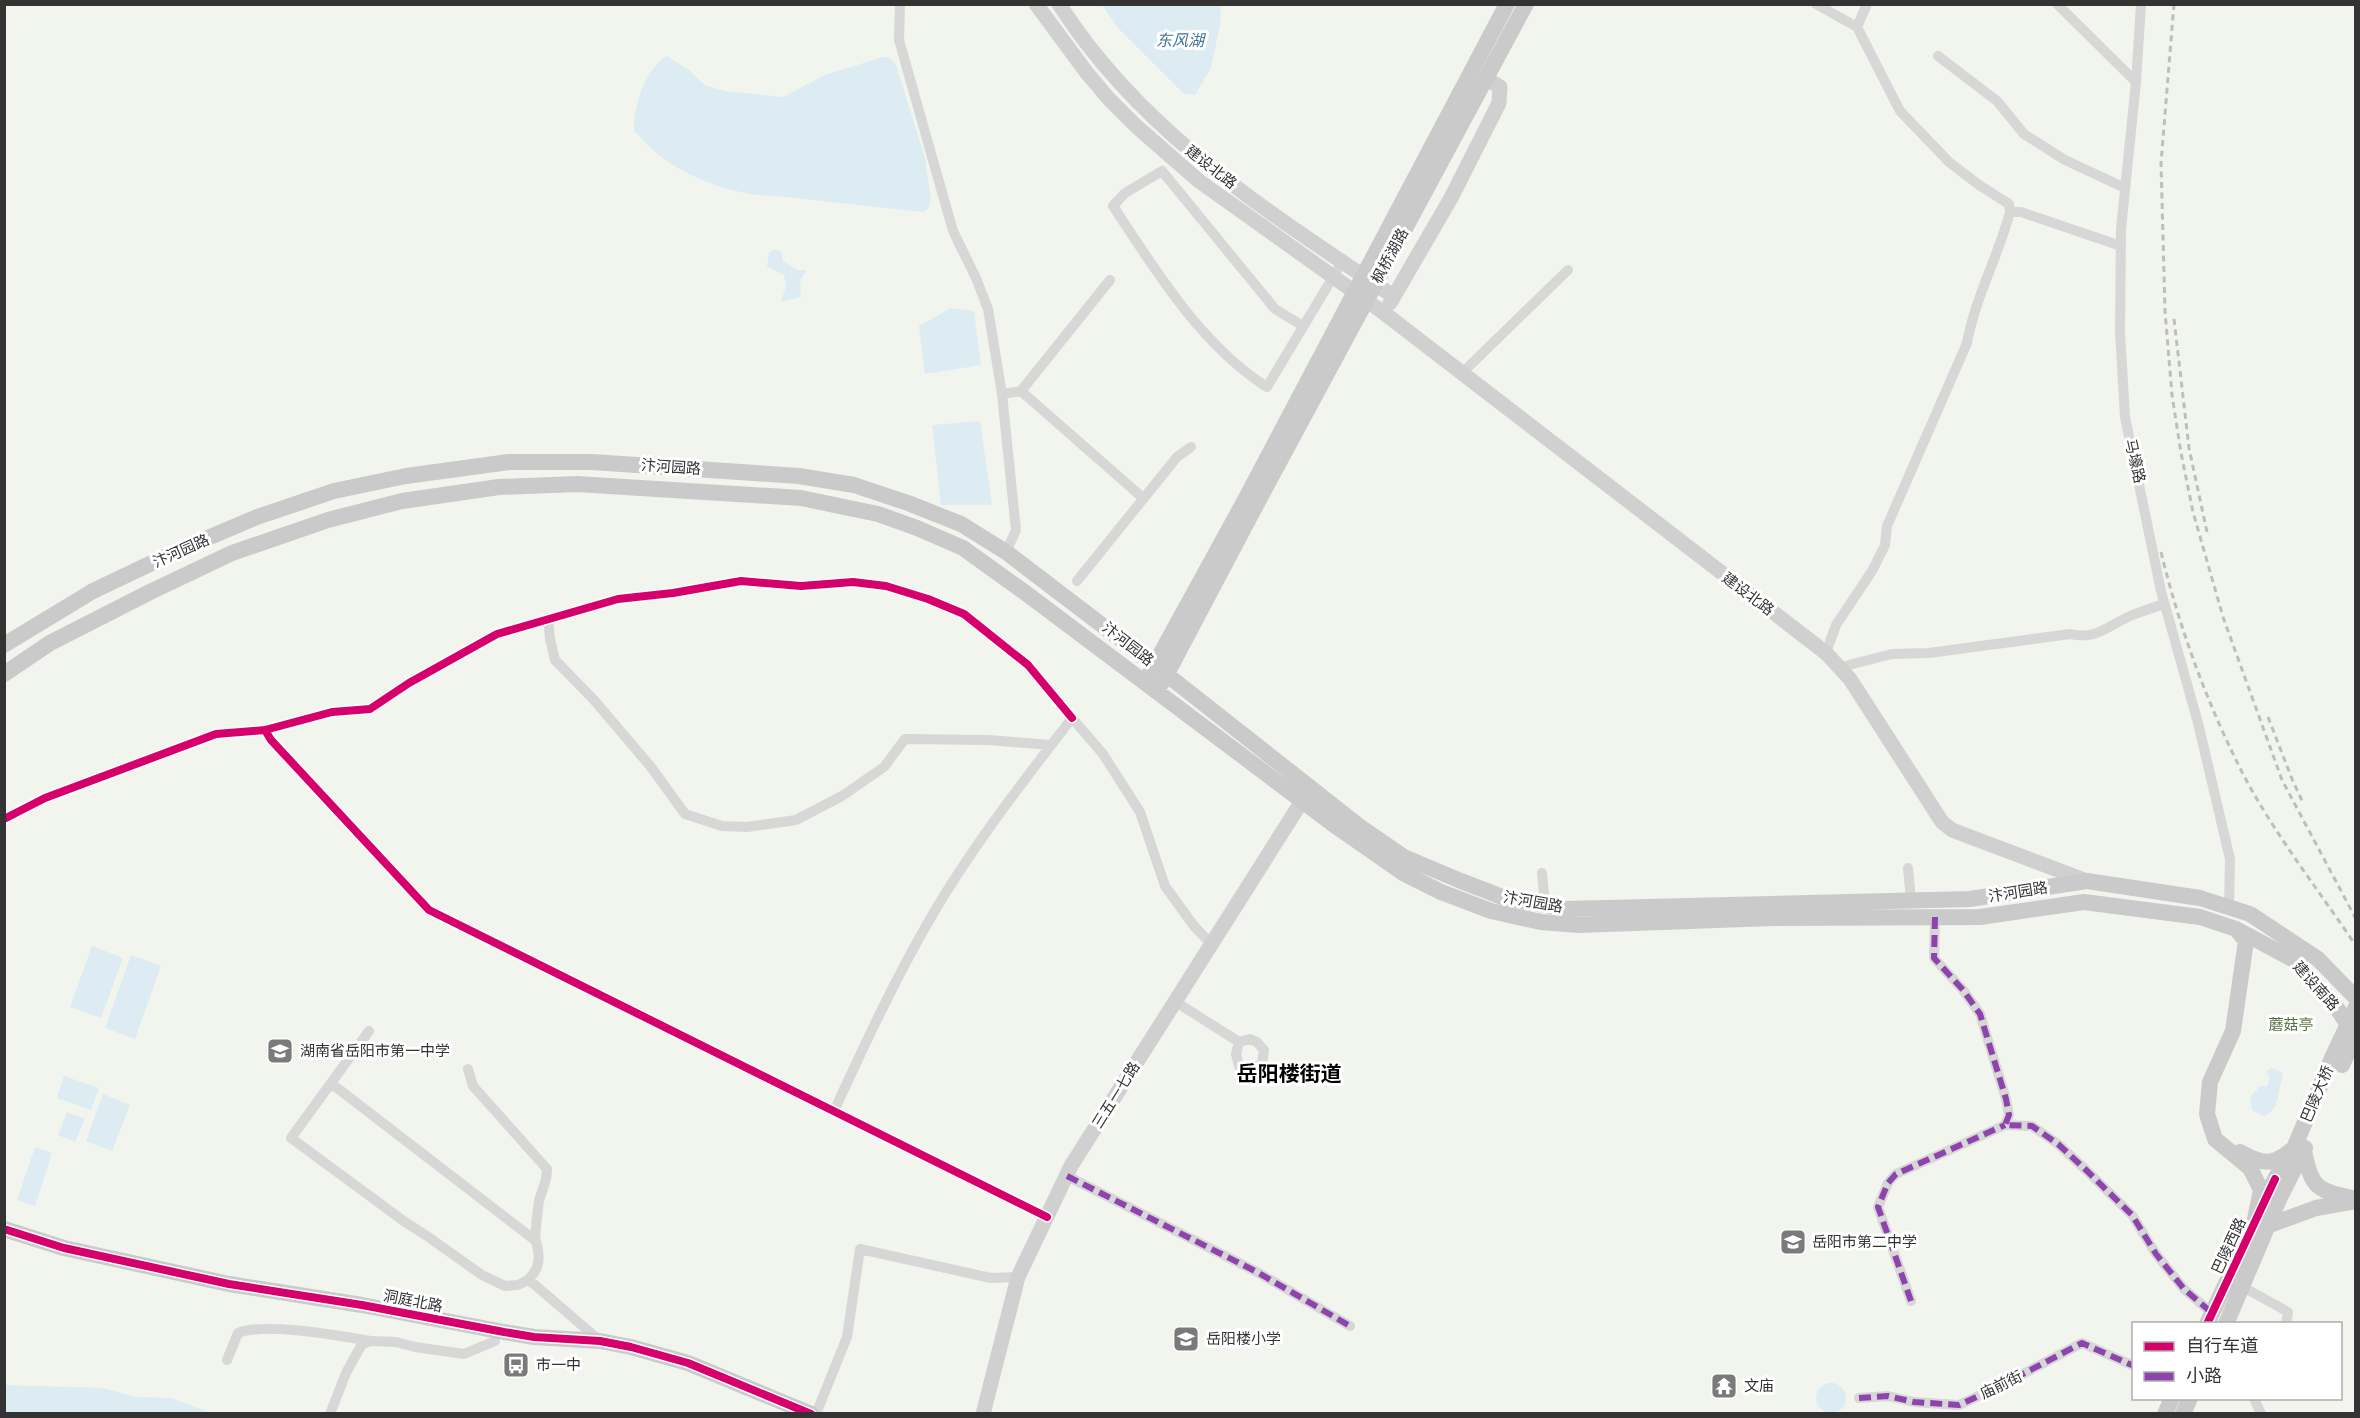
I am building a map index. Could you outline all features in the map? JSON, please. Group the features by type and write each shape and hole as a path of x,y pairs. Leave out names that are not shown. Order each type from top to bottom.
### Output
{"main road":[{"name":"建设北路","path":"1036,4 1087,73 1136,126 1199,181 1384,313 1826,653 1841,667 1942,822 1959,833 2087,881"},
{"name":"建设北路","path":"1059,4 1113,78 1170,134 1265,209 1394,296"},
{"name":"枫桥湖路","path":"1250,504 1507,4"},
{"name":"枫桥湖路","path":"1250,504 1526,4"},
{"path":"1384,313 1451,198 1499,103 1500,87 1485,78"},
{"name":"汴河园路","path":"4,645 93,591 257,517 334,491 406,476 509,462 592,462 799,476 854,485 909,503 960,524 1006,552 1160,669 1359,826 1404,857 1505,898 1566,909 1970,899 2087,881 2200,898 2250,915"},
{"name":"汴河园路","path":"4,674 50,643 150,592 232,554 328,520 402,501 499,488 577,484 801,498 878,514 963,548 1402,873 1491,911 1542,922 1579,925 1772,918 1980,917 2084,902 2200,917 2236,929"},
{"path":"1151,687 1250,504"},
{"path":"1253,764 1249,753 1255,747 1263,750"},
{"name":"三五一七路","path":"982,1413 1018,1277 1066,1176 1302,801"},
{"name":"建设南路","path":"2250,915 2318,959 2355,998"},
{"path":"2236,929 2246,941 2233,1031 2210,1082 2207,1114 2215,1139 2250,1168 2260,1190 2261,1225 2316,1208 2355,1200"},
{"name":"建设南路","path":"2236,929 2294,960 2334,1004 2355,1036"},
{"name":"巴陵大桥","path":"2280,1197 2337,1062 2355,1007"},
{"name":"巴陵大桥","path":"2337,1062 2355,1036"},
{"path":"2215,1139 2248,1156 2266,1162 2278,1161 2299,1149 2309,1176 2315,1185 2355,1200"},
{"name":"巴陵大桥","path":"2275,1179 2299,1149"},
{"name":"巴陵西路","path":"2226,1322 2243,1287 2275,1179"},
{"name":"巴陵西路","path":"2209,1318 2261,1225 2280,1197"},
{"name":"洞庭北路","path":"4,1229 64,1248 229,1284 362,1305 534,1337 600,1341 688,1363 811,1413"},
{"name":"洞庭北路","path":"4,1235 55,1251 215,1287 375,1313 495,1341 525,1346 544,1344 612,1348 649,1356 686,1368 796,1413"}],"street":[{"path":"900,4 899,40 953,231 988,309 1002,394 1016,530 1006,552"},
{"path":"1816,4 1857,27 1900,111 1949,162 2009,204 2010,212 2002,240 1971,321 1967,343 1887,526 1885,545 1872,571 1836,625 1826,653"},
{"path":"1857,27 1867,4"},
{"path":"2057,4 2136,82"},
{"name":"马壕路","path":"2141,4 2121,246 2120,332 2125,417 2164,604 2198,723 2230,859 2229,908"},
{"path":"1938,56 1997,101 2024,134 2065,160 2125,188"},
{"path":"1303,326 1275,309 1161,171 1125,193 1113,206 1194,322 1253,378 1267,387 1342,261"},
{"path":"2010,212 2022,212 2121,246"},
{"path":"1461,374 1568,270"},
{"path":"1002,394 1021,391 1110,280"},
{"path":"1021,391 1143,498"},
{"path":"1077,581 1177,457 1191,447"},
{"path":"4,819 45,798 216,734 265,729 332,712 370,709 409,683 497,634 548,618 618,599 673,593 741,581 801,586 853,582 886,586 928,599 964,615 1028,665 1103,754 1140,812 1165,886 1194,927 1212,945"},
{"path":"1841,667 1892,654 1929,653 2070,634 2084,637 2108,629 2127,617 2164,604"},
{"path":"548,618 555,660 594,700 651,767 685,814 722,826 747,827 796,820 842,796 885,767 905,739 988,740 1051,746"},
{"path":"834,1111 879,1016 930,918 976,845 1072,718"},
{"path":"265,729 271,740 429,910 1047,1217"},
{"path":"1908,868 1911,900"},
{"path":"1542,873 1545,905"},
{"path":"1935,917 1934,958 1963,990 1980,1014 2008,1107 2009,1115 2005,1125"},
{"path":"1176,1002 1239,1042"},
{"path":"369,1031 291,1138 405,1222 482,1275 505,1286 518,1285 534,1274 540,1259 535,1239 540,1198 547,1183 547,1169 473,1086 468,1069"},
{"path":"332,1084 535,1239"},
{"path":"1911,1301 1878,1207 1888,1183 1896,1174 2005,1125 2032,1126 2058,1144 2132,1215 2156,1254 2209,1318"},
{"path":"1066,1176 1257,1272 1350,1326"},
{"path":"816,1413 847,1336 860,1249 991,1278 1018,1277"},
{"path":"528,1280 566,1309 600,1341"},
{"path":"2243,1287 2288,1312 2286,1322"},
{"path":"226,1360 238,1333 246,1330 274,1329 396,1342 464,1354 495,1341"},
{"path":"330,1413 345,1373 362,1344 371,1341"},
{"name":"庙前街","path":"1859,1398 1888,1395 1914,1402 1959,1405 2082,1343 2132,1366"}],"green space":[{"name":"蘑菇亭","path":"5,5 2355,5 2355,1413 5,1413"}],"water":[{"name":"东风湖","path":"1102,5 1221,5 1220,25 1211,68 1195,95 1184,94 1118,28"},
{"path":"667,56 690,71 705,85 725,91 783,97 825,75 889,57 896,65 925,158 931,200 929,208 923,212 744,193 712,184 667,161 634,131 634,121 638,100 646,79 659,62"},
{"path":"775,249 782,253 783,261 798,270 807,270 800,280 801,297 781,302 786,286 784,275 767,266 769,252"},
{"path":"951,308 974,311 981,365 925,374 919,326"},
{"path":"980,421 992,505 941,505 932,425"},
{"path":"92,946 123,958 101,1018 70,1007"},
{"path":"131,955 161,966 135,1039 105,1028"},
{"path":"2272,1068 2281,1072 2283,1077 2276,1105 2264,1116 2252,1110 2250,1097 2260,1086 2267,1086 2270,1079 2266,1071"},
{"path":"64,1076 99,1088 91,1110 57,1098"},
{"path":"103,1094 130,1105 112,1151 86,1141"},
{"path":"67,1112 85,1119 75,1142 58,1135"},
{"path":"35,1147 52,1153 35,1206 17,1200"},
{"path":"1831,1383 1842,1387 1846,1398 1842,1409 1831,1413 1820,1409 1816,1398 1820,1387"},
{"path":"5,1385 102,1388 137,1397 171,1398 211,1413 5,1413"}],"railway":[{"path":"2174,4 2161,163 2165,311 2172,395 2181,453 2193,512 2223,617 2282,780 2356,919"},
{"path":"2174,319 2189,448 2207,532"},
{"path":"2161,552 2194,661 2239,766 2279,835 2356,946"},
{"path":"2268,717 2303,803"}],"marked path":[{"path":"1935,917 1934,958 1963,990 1980,1014 2006,1099 2009,1115 2005,1125 2032,1126 2058,1144 2132,1215 2156,1254 2184,1289 2212,1313"},
{"path":"1911,1301 1878,1207 1888,1183 1896,1174 2005,1125"},
{"path":"1067,1176 1257,1272 1350,1326"},
{"path":"1859,1398 1888,1396 1914,1402 1959,1405 2082,1343 2132,1365"}],"cycle path":[{"path":"4,819 45,798 216,734 265,730 332,712 370,709 409,683 497,634 618,599 673,593 741,581 801,586 853,582 886,586 928,599 964,614 1028,665 1072,718"},
{"path":"265,730 271,740 429,910 1047,1217"},
{"path":"2208,1322 2275,1179"},
{"path":"4,1229 64,1248 229,1284 362,1305 534,1337 600,1341 631,1347 688,1363 811,1414"}],"place":[{"name":"湖南省岳阳市第一中学","path":"280,1051"},
{"name":"岳阳市第二中学","path":"1793,1242"},
{"name":"岳阳楼小学","path":"1186,1339"},
{"name":"市一中","path":"516,1365"},
{"name":"文庙","path":"1724,1386"}],"district":[{"name":"岳阳楼街道","path":"1289,1074"}]}
